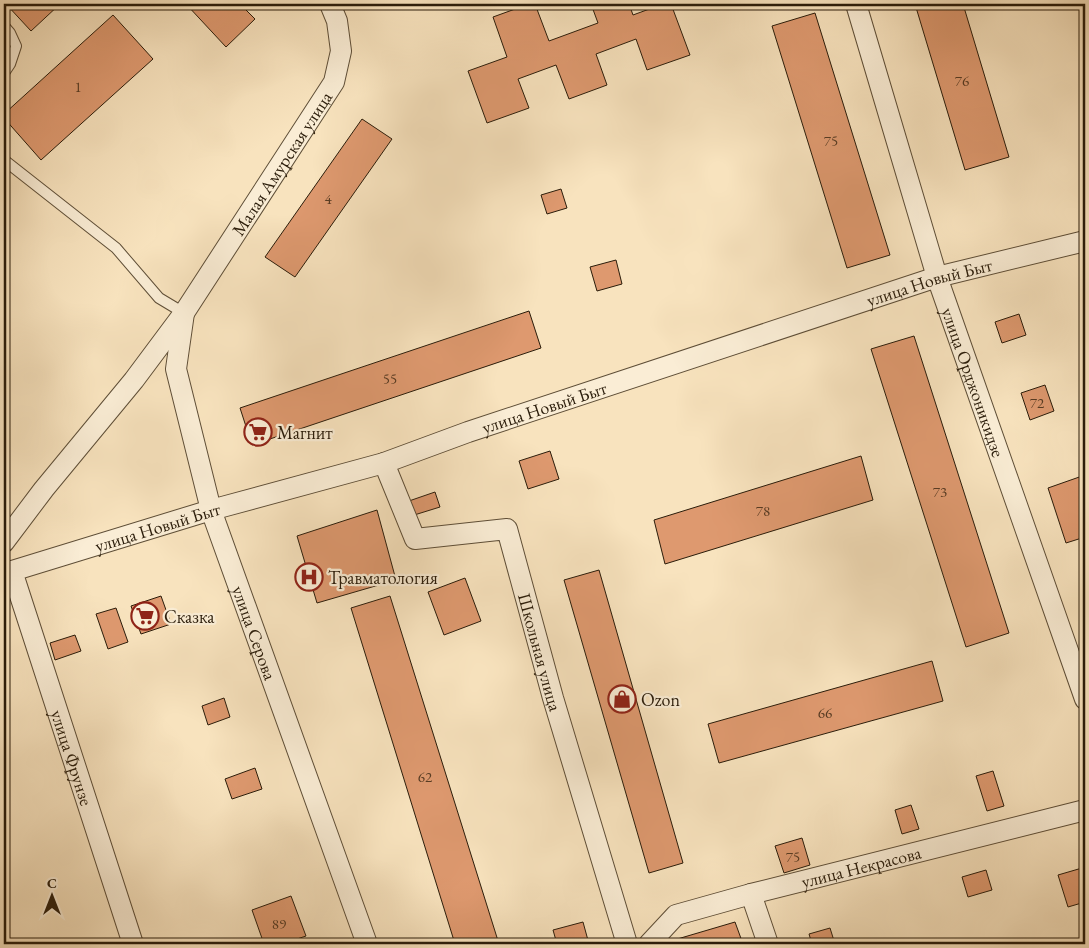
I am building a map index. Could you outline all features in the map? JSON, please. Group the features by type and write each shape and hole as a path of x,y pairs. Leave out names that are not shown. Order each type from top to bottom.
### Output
{"street":[{"name":"Малая Амурская улица","path":"4,542 44,489 134,380 184,313 334,82 341,51 337,20 330,4"},
{"name":"улица Орджоникидзе","path":"856,4 936,277 1085,700"},
{"name":"улица Новый Быт","path":"8,573 212,510 384,462 468,432 936,277 1085,241"},
{"name":"улица Серова","path":"184,313 176,369 212,510 368,944"},
{"name":"Школьная улица","path":"384,462 415,539 508,529 553,698 626,944"},
{"name":"улица Фрунзе","path":"8,573 133,944"},
{"name":"улица Некрасова","path":"649,944 676,915 751,894 1085,810"},
{"path":"751,894 768,944"}],"lane":[{"path":"4,26 10,33 16,46 10,64 4,73"},
{"path":"4,160 116,248 159,298 184,313"}],"building":[{"path":"6,4 60,4 31,31"},
{"path":"186,4 240,4 255,19 226,47"},
{"path":"529,4 535,4 549,41 598,23 591,4 629,4 633,15 663,4 671,4 690,55 647,70 636,39 596,54 607,85 569,99 556,65 518,79 529,108 487,123 468,71 507,57 493,17"},
{"path":"915,4 963,4 1009,157 965,170"},
{"path":"815,13 890,255 847,268 772,26"},
{"path":"113,15 153,59 41,160 4,118 4,114"},
{"path":"362,119 392,139 295,277 265,257"},
{"path":"561,189 567,208 547,214 541,195"},
{"path":"616,260 622,284 597,291 590,267"},
{"path":"529,311 541,348 252,445 240,408"},
{"path":"1019,314 1026,335 1002,343 995,322"},
{"path":"914,336 1009,633 966,647 871,349"},
{"path":"1045,385 1054,411 1030,420 1021,393"},
{"path":"550,451 559,479 528,489 519,461"},
{"path":"861,456 873,500 665,564 654,520"},
{"path":"1085,475 1085,537 1066,543 1048,488"},
{"path":"435,492 440,507 411,516 406,502"},
{"path":"377,510 396,580 317,603 297,536"},
{"path":"599,570 683,863 649,873 564,580"},
{"path":"465,578 481,621 444,635 428,592"},
{"path":"161,596 171,624 141,634 131,606"},
{"path":"390,596 499,944 455,944 351,608"},
{"path":"116,608 128,642 108,649 96,614"},
{"path":"75,635 81,651 55,660 50,643"},
{"path":"932,661 943,701 719,763 708,724"},
{"path":"224,698 230,717 208,725 202,706"},
{"path":"255,768 262,789 232,799 225,779"},
{"path":"993,771 1004,806 987,811 976,776"},
{"path":"911,805 919,829 902,834 895,810"},
{"path":"802,838 810,865 784,873 775,846"},
{"path":"1082,868 1085,878 1085,902 1068,907 1058,875"},
{"path":"986,870 992,890 968,897 962,877"},
{"path":"291,896 306,936 282,944 264,944 252,910"},
{"path":"583,922 589,944 557,944 553,930"},
{"path":"735,922 743,944 675,944 674,940"},
{"path":"830,928 835,944 812,944 809,934"}],"place":[{"name":"Магнит","path":"258,432"},
{"name":"Травматология","path":"309,577"},
{"name":"Сказка","path":"145,616"},
{"name":"Ozon","path":"622,699"}]}
